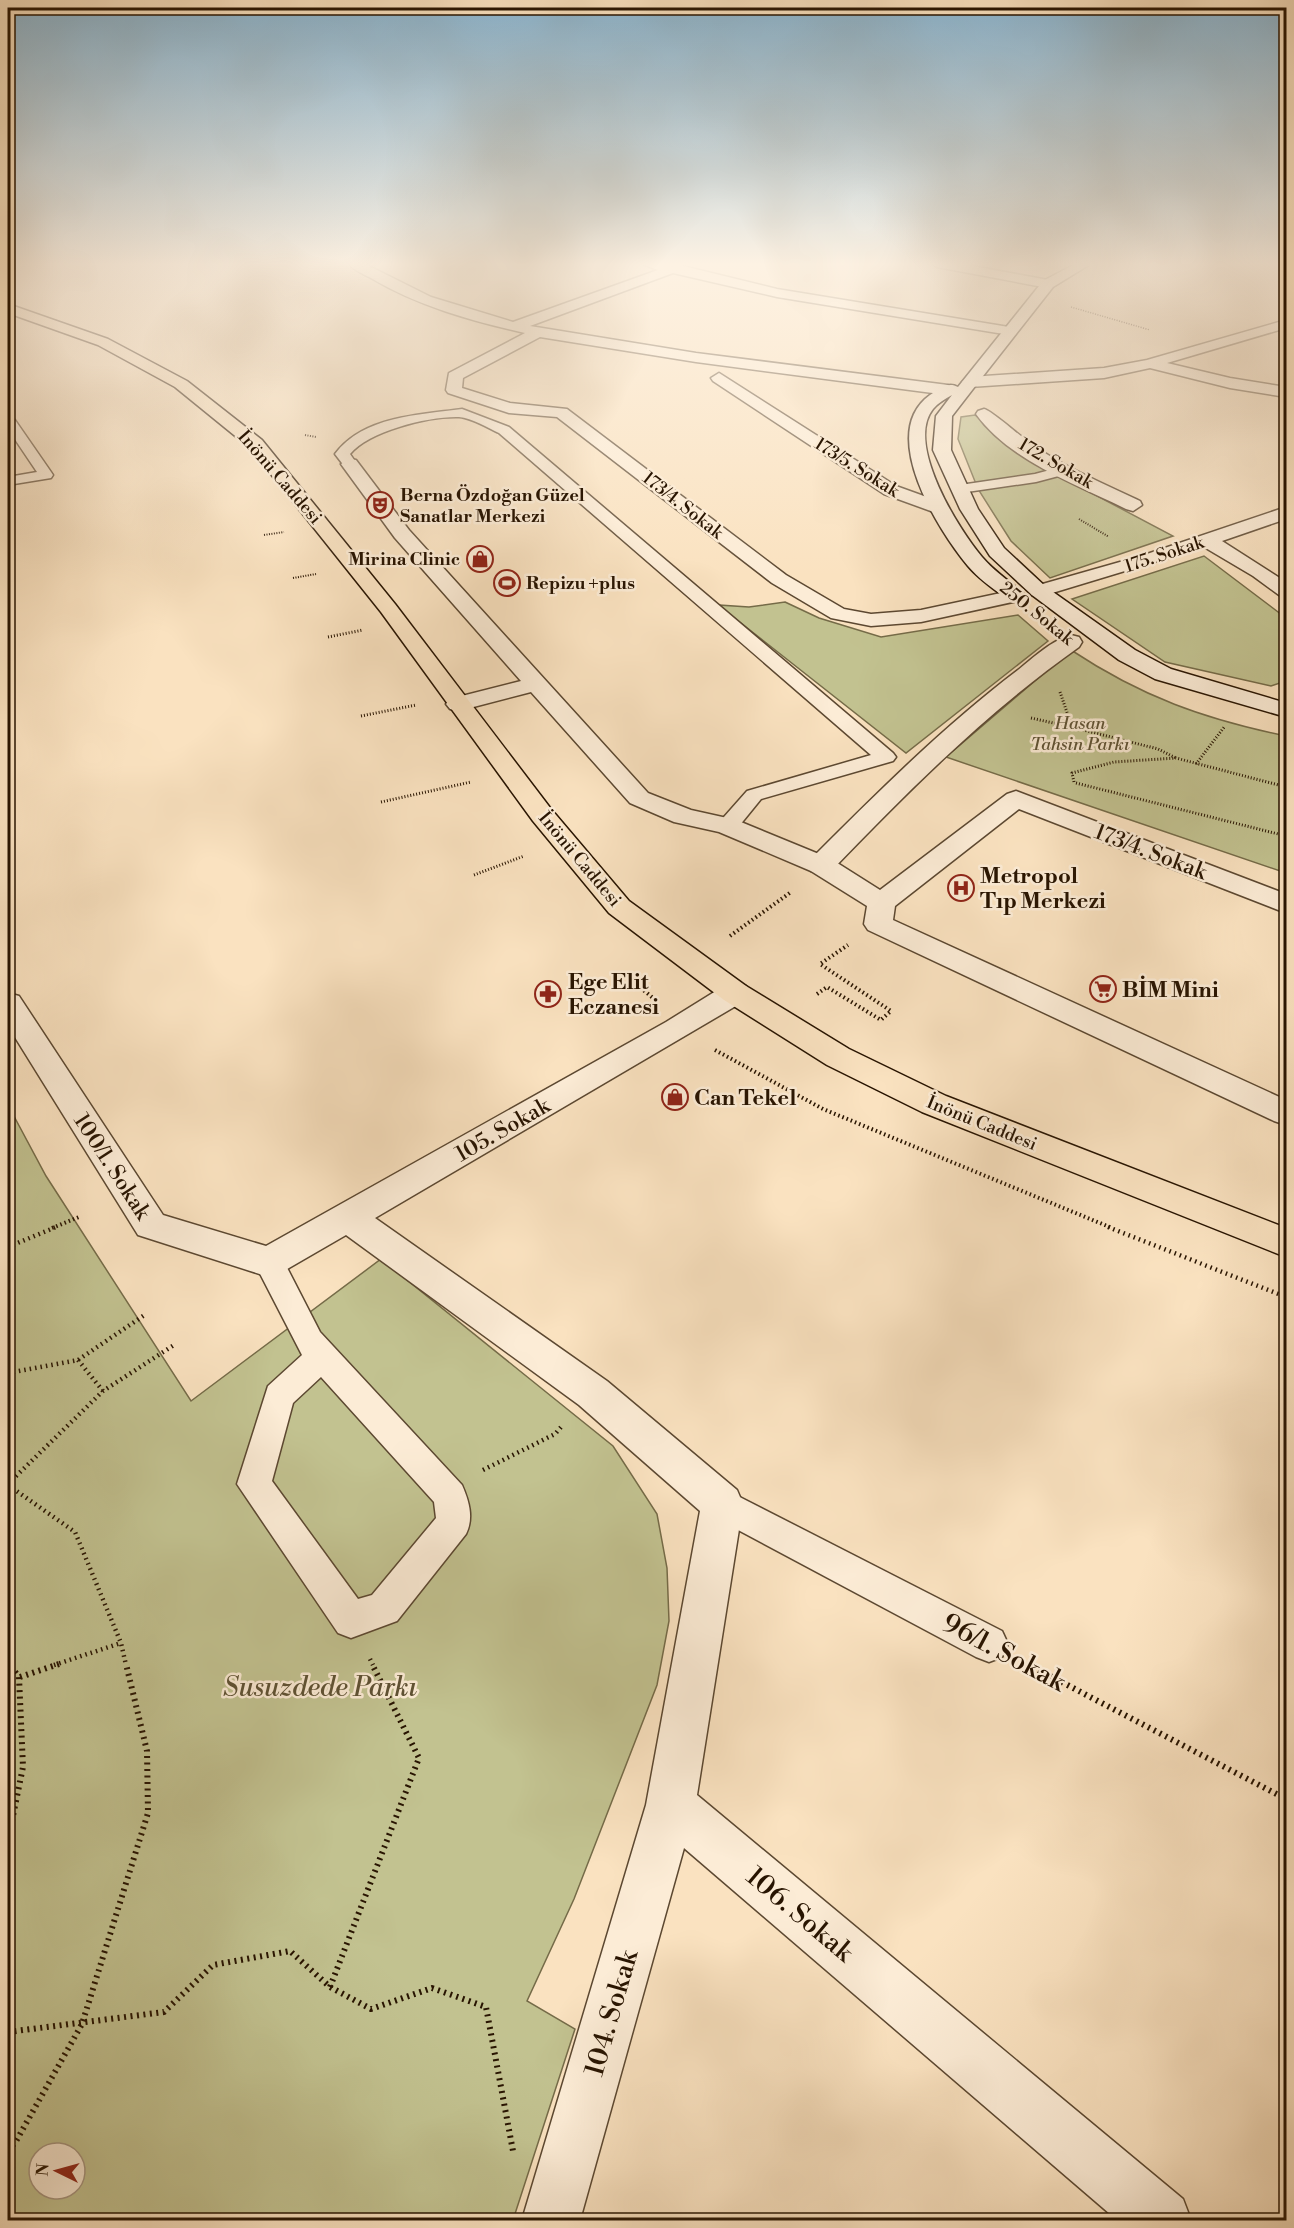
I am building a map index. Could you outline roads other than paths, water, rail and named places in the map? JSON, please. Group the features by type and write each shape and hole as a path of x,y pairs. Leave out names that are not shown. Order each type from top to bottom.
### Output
{"main road":[{"name":"İnönü Caddesi","path":"149,367 181,384 256,444 388,608 542,815 619,907 735,993 838,1057 934,1104 1287,1243"}],"street":[{"name":"173/4. Sokak","path":"472,367 455,376 454,390 509,408 561,412 779,579 838,614 871,620 921,616 1015,596"},
{"path":"763,367 948,390 970,381 1104,373 1134,367"},
{"path":"970,381 981,367"},
{"path":"1162,367 1230,383 1287,392"},
{"name":"173/5. Sokak","path":"719,378 890,490 939,508 969,509"},
{"name":"250. Sokak","path":"970,381 944,416 942,450 969,509 997,552 1039,591 1127,655 1163,674 1287,711"},
{"name":"250. Sokak","path":"948,390 923,410 917,431 922,468 939,508 974,561 1056,629 1138,682 1174,698"},
{"name":"172. Sokak","path":"984,414 994,426 1065,470 1133,505"},
{"path":"350,464 402,534 639,798 683,816 727,826 821,865 882,903 878,924 1287,1113"},
{"name":"175. Sokak","path":"1015,596 1148,560 1287,513"},
{"path":"1205,540 1260,572 1287,591"},
{"path":"821,865 923,762 1048,657 1056,629"},
{"path":"458,704 535,684"},
{"path":"1223,712 1287,728"},
{"name":"173/4. Sokak","path":"882,903 1016,799 1287,904"},
{"name":"105. Sokak","path":"268,1262 677,1029 735,993"},
{"name":"100/1. Sokak","path":"8,1003 151,1225 268,1262"},
{"path":"348,1218 593,1393 722,1504 671,1805"},
{"name":"104. Sokak","path":"552,2217 671,1805"},
{"name":"106. Sokak","path":"671,1805 1162,2220"}],"lane":[{"path":"350,464 342,454 355,439 394,423 462,413 504,430 886,758 754,795 727,826"},
{"path":"8,481 46,475 10,423"},
{"path":"960,489 1036,478 1065,470"},
{"path":"268,1262 309,1341 450,1496 454,1523 384,1608 351,1620 254,1484 279,1396 322,1356"},
{"name":"96/1. Sokak","path":"722,1504 989,1644"}],"place":[{"name":"Berna Özdoğan Güzel Sanatlar Merkezi","path":"380,505"},
{"name":"Mirina Clinic","path":"480,559"},
{"name":"Repizu +plus","path":"507,583"},
{"name":"Metropol Tıp Merkezi","path":"961,888"},
{"name":"BİM Mini","path":"1103,989"},
{"name":"Ege Elit Eczanesi","path":"548,994"},
{"name":"Can Tekel","path":"675,1097"}],"park label":[{"name":"Hasan Tahsin Parkı","path":"1080,733"},
{"name":"Susuzdede Parkı","path":"320,1687"}]}
